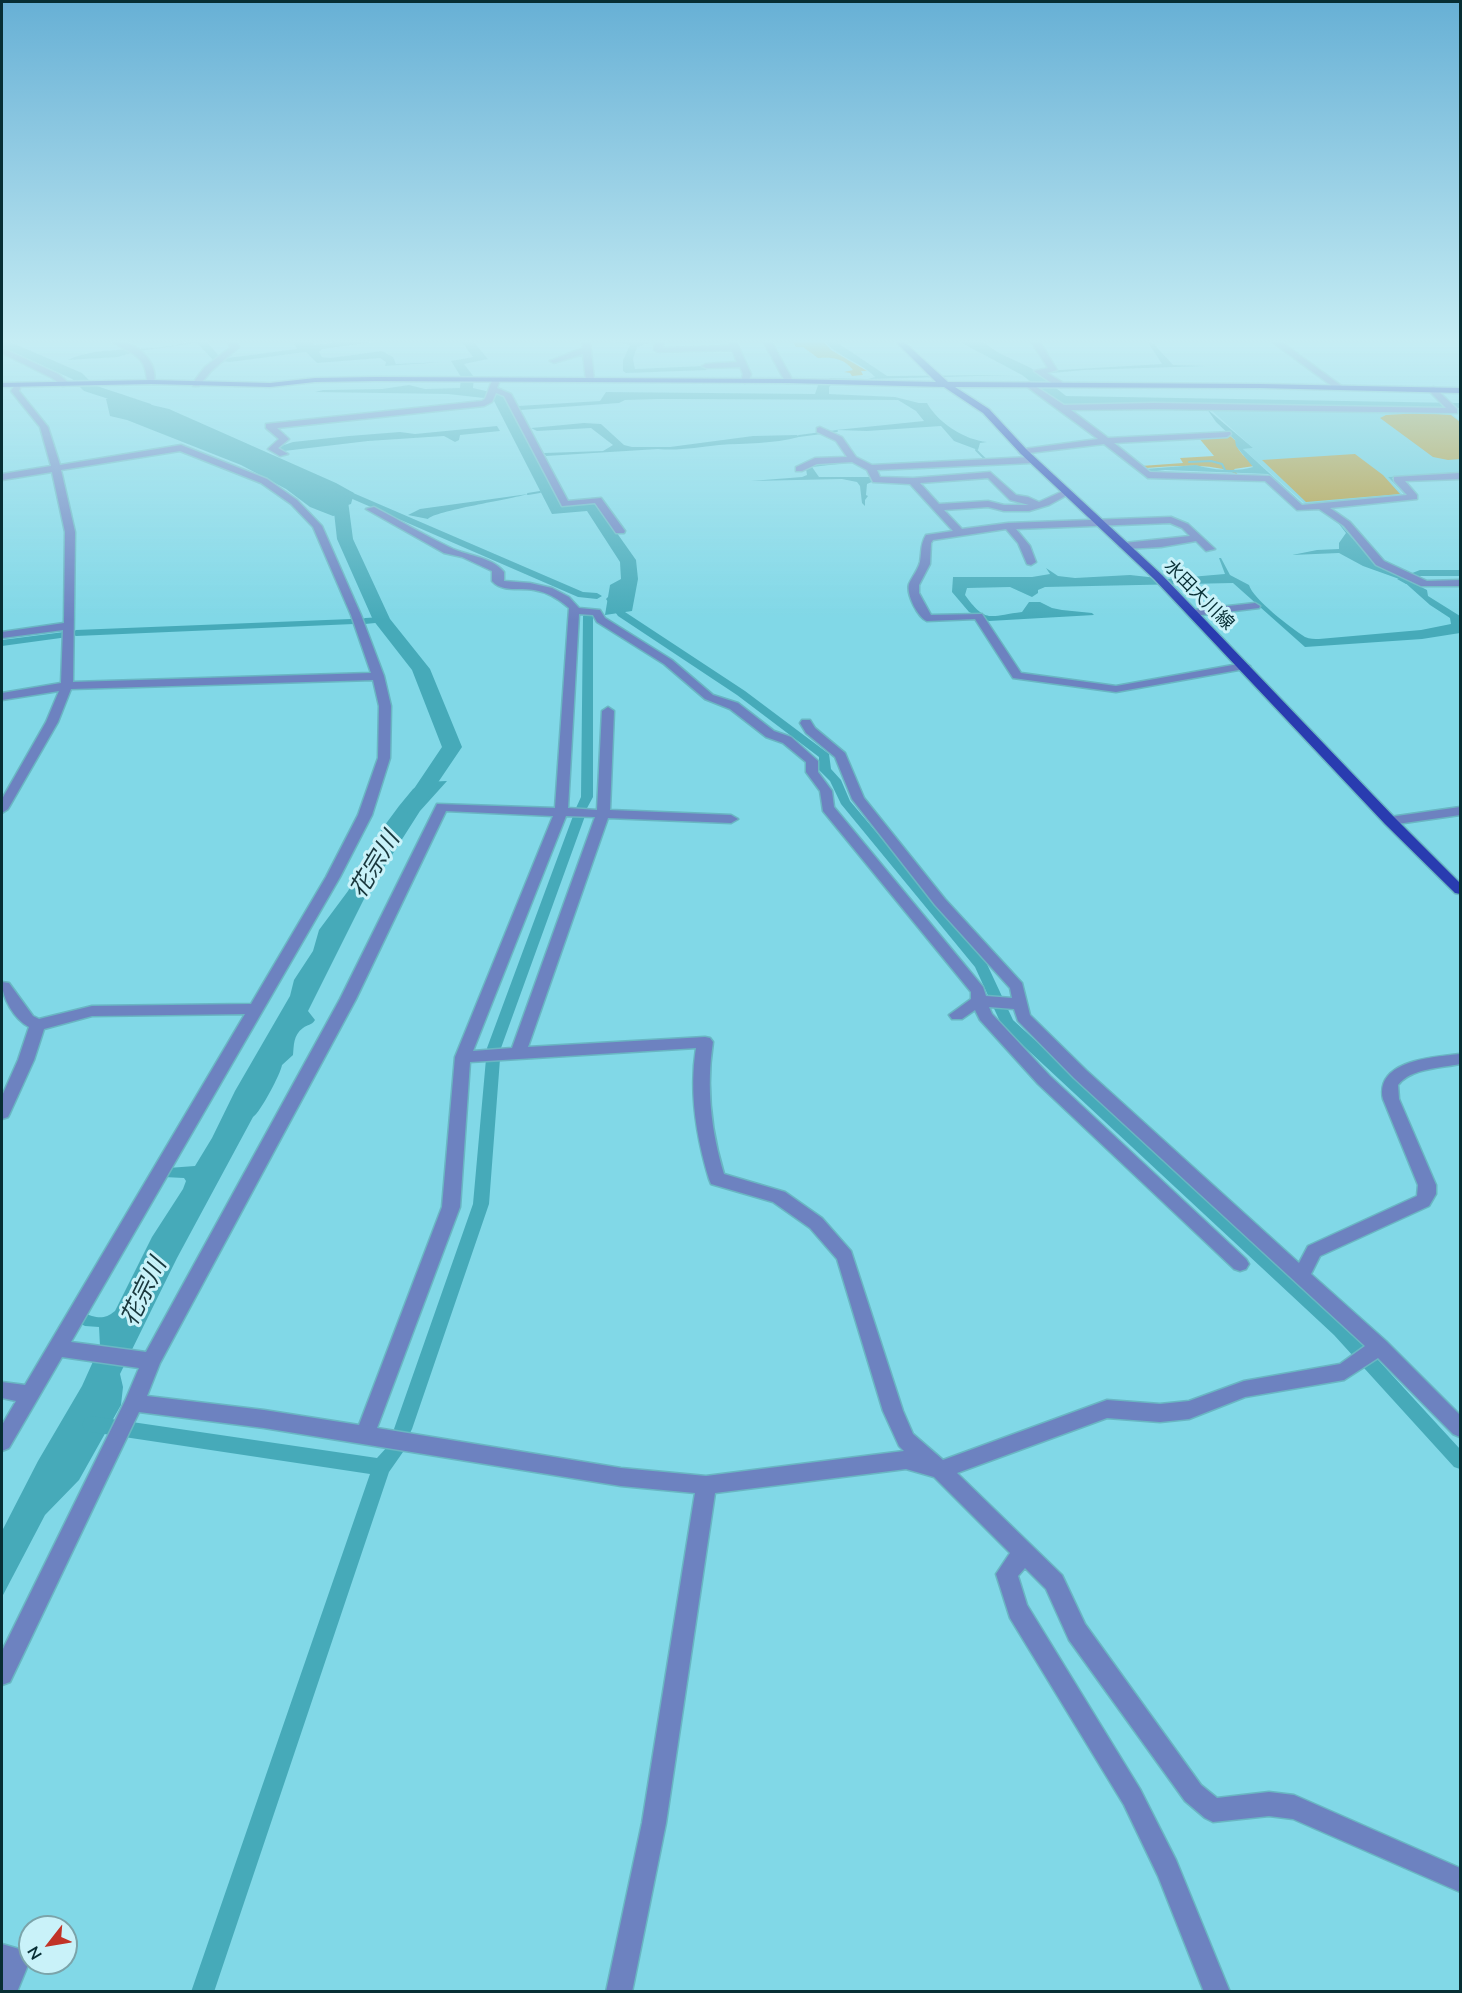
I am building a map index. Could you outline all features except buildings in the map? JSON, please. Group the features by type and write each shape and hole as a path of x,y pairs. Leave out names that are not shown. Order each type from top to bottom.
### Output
{"main road":[{"name":"水田大川線","path":"1007,434 1031,460 1162,581 1390,821 1461,890"}],"street":[{"path":"2,809 52,722 67,686 70,532 48,434"},
{"path":"279,434 285,439 273,447 283,454"},
{"path":"528,434 565,504 598,500 620,531"},
{"path":"828,434 839,439 853,459 871,468 1031,460"},
{"path":"1096,434 1149,476 1161,474 1267,478 1300,508 1414,498 1397,479 1461,476"},
{"path":"1024,452 1106,441 1227,434"},
{"path":"2,477 181,448 264,481 294,502 318,526 356,615 378,676 385,706 384,758 365,815 333,877 62,1349 28,1394 2,1442"},
{"path":"799,469 816,461 853,459"},
{"path":"871,468 876,480 913,481 990,475 1013,498 1025,499 1037,505"},
{"path":"913,481 939,507 961,534"},
{"path":"939,507 988,504 1004,508 1029,508 1066,493"},
{"path":"1321,506 1347,524 1380,563 1425,584 1461,584"},
{"path":"365,1435 451,1207 463,1057 561,812 574,611 570,602 534,586 499,584 497,581 499,573 496,570 465,555 448,551 371,509"},
{"path":"1210,549 1185,526 1171,520 1008,526 928,538 925,564 914,585 914,593 927,618 978,616 1017,676 1116,689 1244,666"},
{"path":"1008,526 1027,549 1031,562"},
{"path":"1124,546 1161,544 1198,538"},
{"path":"1193,613 1255,606"},
{"path":"574,611 596,612 600,620 668,662 709,697 734,706 770,734 787,740 812,761 812,772 826,790 828,807 978,991 985,1016 1044,1080 1240,1264"},
{"path":"2,635 69,626"},
{"path":"2,696 67,686 378,676"},
{"path":"519,1052 603,813 608,711"},
{"path":"806,723 810,730 841,756 843,769 857,787 858,799 940,902 1017,987 1023,1017 1080,1074 1379,1347 1461,1428"},
{"path":"2,1674 134,1403 144,1360 348,999 442,807 731,819"},
{"path":"1390,821 1461,811"},
{"path":"2,987 28,1020 38,1025 92,1011 256,1010"},
{"path":"957,1015 979,1001 1020,1004"},
{"path":"2,1113 26,1060 38,1025"},
{"path":"463,1057 705,1042 700,1065 703,1110 709,1156 717,1179 779,1197 816,1223 845,1256 893,1411 906,1440 940,1470 1054,1582 1077,1632 1193,1793 1213,1810 1269,1804 1294,1807 1461,1880"},
{"path":"1301,1275 1314,1251 1423,1201 1427,1194 1427,1185 1402,1130 1391,1099 1389,1085 1394,1078 1410,1068 1461,1059"},
{"path":"134,1403 264,1419 621,1477 706,1485 906,1460 940,1470 1107,1409 1160,1413 1189,1410 1244,1389 1344,1372 1379,1347"},
{"path":"62,1349 144,1360"},
{"path":"2,1390 28,1394"},
{"path":"619,1992 654,1823 706,1485"},
{"path":"1024,1553 1007,1574 1018,1610 1132,1797 1167,1869 1217,1992"},
{"path":"2,1957 17,1960 4,1992"}],"shaded area":[{"path":"1238,434 1460,434 1460,472 1388,477 1404,496 1305,504 1243,449 1253,448"},
{"path":"1402,434 1460,434 1460,459 1448,460 1433,457"},
{"path":"1229,435 1236,441 1240,452 1254,466 1234,469 1238,475 1218,468 1182,466 1146,468 1141,466 1183,463 1180,458 1214,456 1198,437"},
{"path":"1355,454 1383,475 1400,494 1306,502 1262,460"}],"water":[{"path":"162,434 225,434 354,493 351,504 345,506 346,513 333,516 310,507 286,489 241,465"},
{"path":"470,434 460,435 459,440 455,442 444,436 368,441 284,451 278,447 293,442 349,436"},
{"path":"511,434 523,434 561,506 595,502 636,560 638,579 632,611 605,615 610,585 621,579 620,562 587,511 552,514"},
{"path":"599,434 612,434 624,445 632,447 670,447 753,436 797,435 799,437 769,442 681,449 546,456 544,453 603,451 613,445"},
{"path":"948,434 961,434 987,442 980,443 978,450 954,441"},
{"path":"1229,434 1236,434 1253,448 1243,449 1304,505 1405,495 1388,477 1460,472 1460,475 1392,478 1408,495 1305,506 1268,474 1165,470 1149,472 1145,469 1196,465 1224,470 1253,467 1236,446 1235,440"},
{"path":"845,461 847,463 812,467 819,477 871,477 874,481 867,484 866,495 868,496 865,506 862,503 860,486 857,482 842,479 751,481 802,477 807,475 806,469 809,465"},
{"path":"528,494 444,512 428,519 408,515 420,509"},
{"path":"1335,519 1375,563 1427,590 1428,596 1460,616 1460,633 1422,639 1305,647 1233,583 1045,587 1038,590 1038,593 1032,597 1010,587 967,588 965,595 972,604 989,616 1022,612 1029,602 1040,602 1052,608 1094,615 989,621 969,612 952,592 953,577 1032,577 1050,574 1046,568 1058,576 1075,578 1130,575 1167,579 1225,574 1219,558 1221,558 1230,575 1249,585 1257,598 1307,638 1319,639 1421,630 1451,624 1450,618 1430,605 1402,580 1363,566 1339,553 1292,555 1339,549 1339,543 1346,533"},
{"path":"447,781 420,811 364,899 308,1011 315,1020 297,1034 293,1055 282,1065 270,1092 253,1117 177,1258 120,1374 123,1387 121,1405 79,1480 45,1515 2,1597 2,1531 38,1461 82,1386 100,1346 99,1327 79,1323 82,1313 103,1317 115,1311 152,1237 186,1181 184,1178 164,1177 168,1168 195,1166 290,996 294,980 313,951 319,930 348,891 382,829 413,789 423,782"}],"waterway":[{"path":"799,436 814,434"},
{"path":"976,450 988,462"},
{"path":"1189,462 1211,461 1222,464 1225,470"},
{"path":"337,489 581,595 597,596"},
{"name":"花宗川","path":"324,490 340,501 345,539 382,620 421,669 452,747 411,808"},
{"path":"528,494 540,492"},
{"path":"1406,581 1402,579 1420,573 1460,573"},
{"path":"611,599 621,614 741,693 825,756 825,770 835,780 845,802 981,965 1007,1023 1340,1330 1460,1461"},
{"path":"582,808 587,797 588,616"},
{"path":"365,621 382,620"},
{"path":"76,633 351,622"},
{"path":"2,643 64,635"},
{"path":"494,1048 579,816"},
{"path":"403,1429 481,1204 493,1059"},
{"path":"91,1424 381,1467"},
{"path":"381,1467 394,1452"},
{"path":"202,1992 381,1467"}]}
